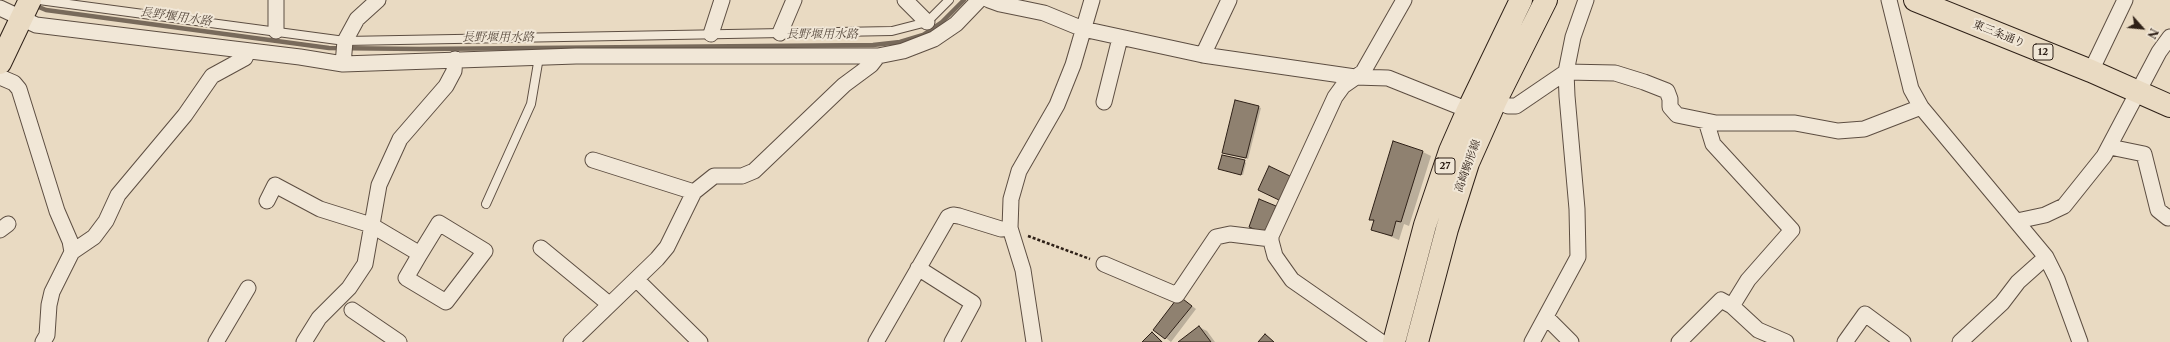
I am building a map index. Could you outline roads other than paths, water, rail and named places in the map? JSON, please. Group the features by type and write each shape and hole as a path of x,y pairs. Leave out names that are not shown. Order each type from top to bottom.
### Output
{"main road":[{"name":"高崎駒形線","path":"1417,342 1459,190 1477,140 1546,0"},
{"name":"東三条通り","path":"1915,0 2091,71 2170,106"},
{"name":"高崎駒形線","path":"1394,342 1425,225 1450,151 1517,2"},
{"path":"0,63 29,8"}],"street":[{"path":"276,0 276,31"},
{"path":"345,51 356,19 378,0"},
{"path":"711,34 722,0"},
{"path":"780,33 794,0"},
{"path":"905,0 927,22"},
{"path":"0,8 29,8 36,24 248,51 345,51 455,59 539,57 878,56 903,51 934,39 956,24 979,0"},
{"path":"989,0 1000,4 1044,13 1083,29 1203,55 1355,77 1388,78 1468,110"},
{"path":"1034,342 1023,270 1011,232 1011,199 1015,182 1057,105 1073,65 1092,0"},
{"path":"1203,55 1229,0"},
{"path":"1381,342 1292,280 1272,250 1271,239 1335,97 1342,86 1363,72 1404,0"},
{"path":"1532,342 1578,257 1577,210 1566,72 1573,36 1586,0"},
{"path":"1889,0 1911,89 1920,107 2046,257 2057,278 2080,342"},
{"path":"2091,71 2125,0"},
{"path":"2017,222 2044,215 2064,206 2110,147 2159,52 2170,37"},
{"path":"1104,102 1120,38"},
{"path":"43,342 47,335 49,305 52,292 72,252 94,237 106,221 118,195 184,115 212,76 245,58 248,51"},
{"path":"571,342 609,304 637,280 667,246 694,192 714,176 742,176 754,171 844,85 871,65 878,56"},
{"path":"304,342 319,318 349,288 365,264 379,185 400,139 446,86 454,71 455,59"},
{"path":"1496,100 1508,106 1516,106 1566,72 1615,73 1644,82 1667,91 1670,107 1677,115 1716,123 1795,123 1838,131 1864,129 1920,107"},
{"path":"0,77 14,83 19,89 57,211 70,241 72,252"},
{"path":"1706,121 1713,144 1792,230 1748,280 1732,306"},
{"path":"2110,147 2144,154 2158,210 2168,218 2170,217"},
{"path":"593,160 694,192"},
{"path":"267,201 276,185 320,210 371,224 420,254"},
{"path":"876,342 948,218 953,215 966,217 1011,232"},
{"path":"439,223 485,251 446,302 406,278 420,254 439,223"},
{"path":"1104,264 1177,295 1216,237 1230,234 1271,239"},
{"path":"541,248 609,304"},
{"path":"1960,342 2002,303 2018,282 2046,257"},
{"path":"918,268 973,303 952,342"},
{"path":"637,280 700,342"},
{"path":"216,342 248,288"},
{"path":"1679,342 1721,300 1732,306 1758,330 1786,342"},
{"path":"352,310 399,342"},
{"path":"1845,342 1865,314 1903,342"},
{"path":"1546,317 1571,342"}],"lane":[{"path":"29,8 276,31 345,51 711,34 892,31 927,22 950,0"},
{"path":"486,204 531,104 539,57"}],"waterway":[{"name":"長野堰用水路","path":"34,5 46,10 329,48 419,49 873,45 900,42 923,35 942,22 964,0"}]}
